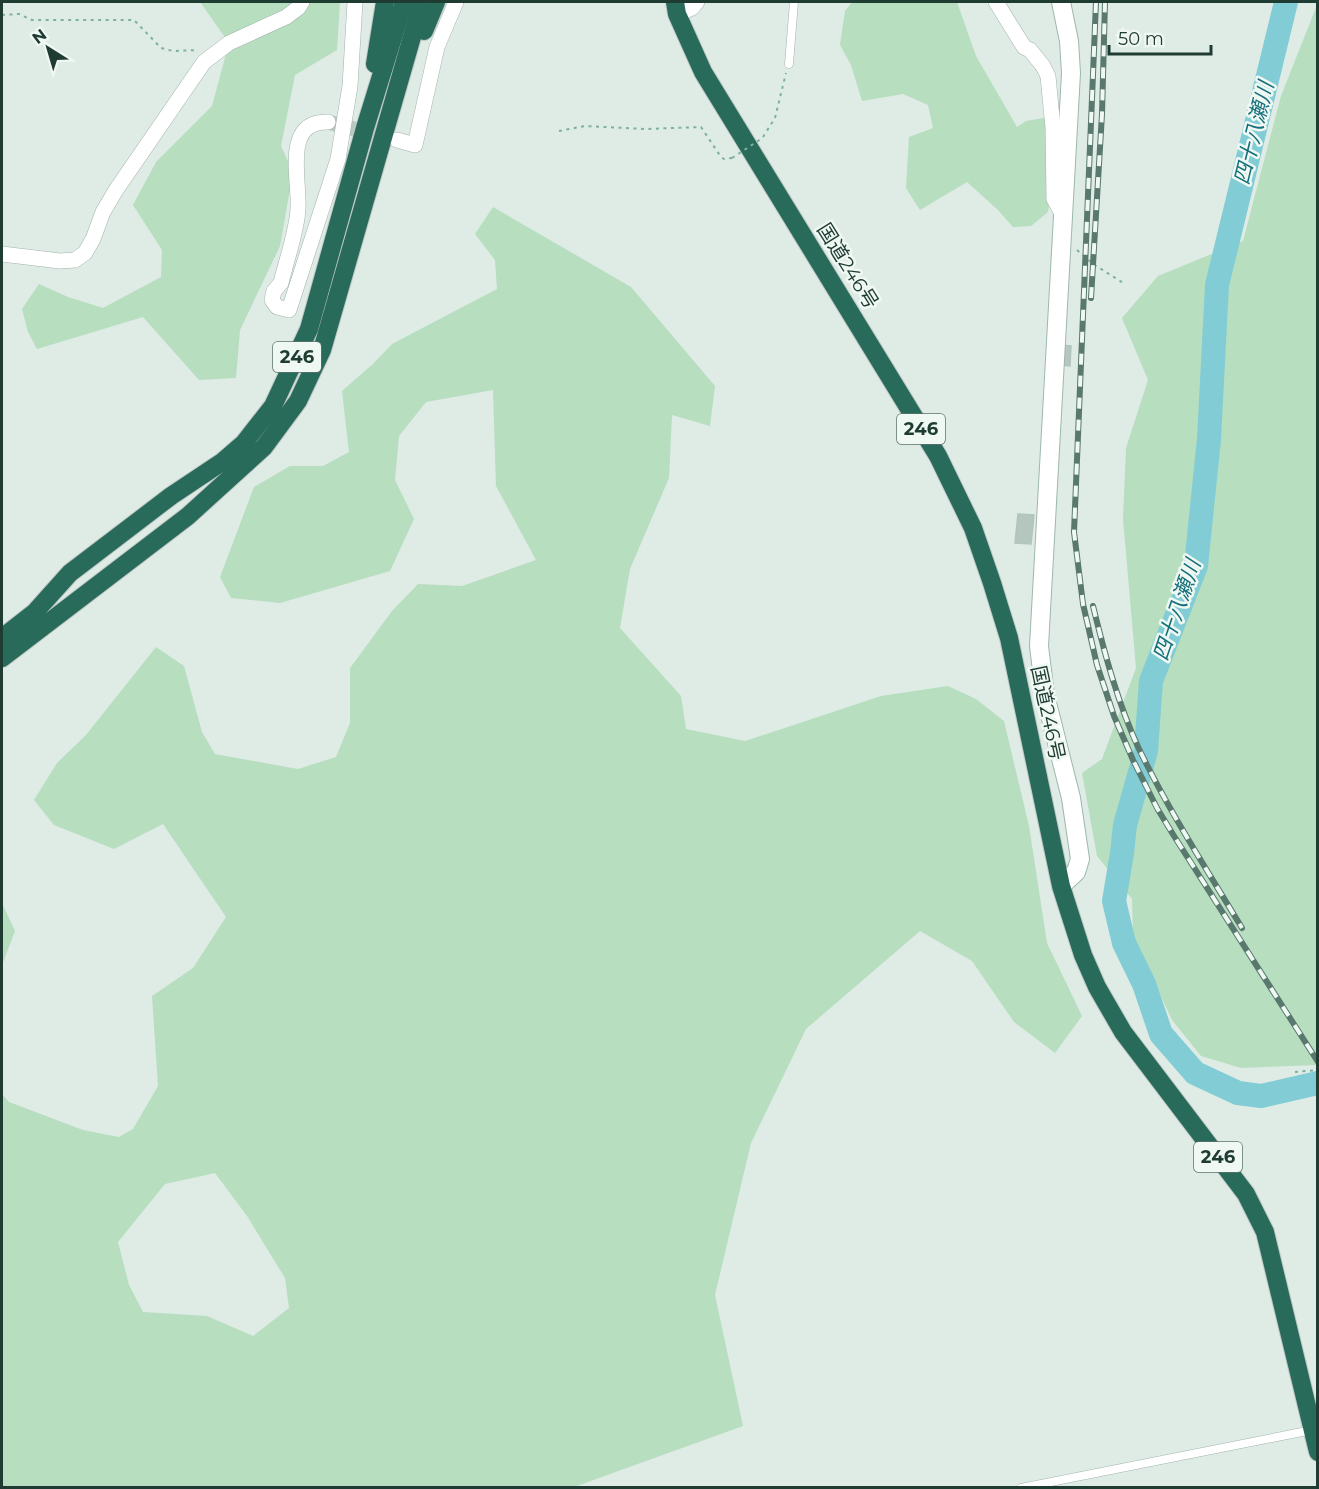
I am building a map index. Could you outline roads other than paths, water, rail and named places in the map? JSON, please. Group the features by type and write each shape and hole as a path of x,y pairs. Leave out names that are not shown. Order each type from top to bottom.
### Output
{"highway":[{"path":"365,128 385,2"},
{"path":"365,128 404,2"},
{"path":"391,135 422,2"},
{"path":"2,658 189,516 264,447 285,420 314,371 322,350 435,2"},
{"name":"国道246号","path":"676,8 703,72 932,446 973,528 1009,638 1068,916 1083,955 1123,1032 1246,1194 1265,1232 1317,1452"},
{"name":"246","path":"2,639 35,612 70,573 171,496 222,462 244,443 273,406 309,329 365,128"}],"street":[{"path":"2,254 60,261 75,260 85,253 103,212 204,62 222,48 286,17 302,2"},
{"path":"328,122 316,122 305,128 296,148 298,211 281,283 274,291 272,300 277,307 289,310 338,159 350,86 356,2"},
{"path":"391,135 415,145 437,46 456,2"},
{"path":"676,8 692,8 697,2"},
{"path":"996,2 1024,47 1030,50 1044,66 1048,76 1053,128 1054,199 1063,215"},
{"path":"1061,2 1069,41 1071,73 1039,646 1046,695 1071,798 1080,859 1076,872 1061,886"}],"lane":[{"path":"789,64 794,2"},
{"path":"1021,1488 1312,1430"}],"waterway":[{"name":"四十八瀬川","path":"1286,2 1217,285 1209,439 1196,566 1151,681 1146,751 1125,825 1114,901 1124,943 1144,984 1161,1034 1195,1073 1238,1093 1261,1096 1318,1083"}],"tunnel":[{"path":"328,122 394,140"}],"railway":[{"path":"1096,2 1074,532 1083,604 1097,665 1114,716 1157,808 1318,1062"},
{"path":"1091,298 1102,114 1105,2"},
{"path":"1093,606 1107,661 1131,732 1176,818 1242,928"}]}
